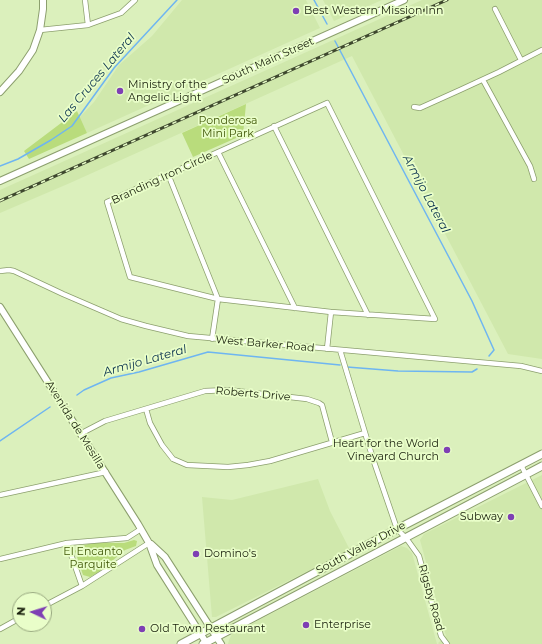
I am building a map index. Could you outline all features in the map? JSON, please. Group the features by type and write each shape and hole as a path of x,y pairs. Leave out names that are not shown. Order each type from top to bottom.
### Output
{"main road":[{"path":"0,92 19,72 33,50 40,30 43,9 42,0"},
{"name":"South Main Street","path":"0,182 404,0"},
{"name":"Avenida de Mesilla","path":"0,308 141,528 149,543 157,565 201,634 205,644"},
{"name":"South Valley Drive","path":"181,644 542,454"},
{"name":"South Valley Drive","path":"205,644 542,466"},
{"name":"Avenida de Mesilla","path":"149,543 165,556 222,644"}],"street":[{"path":"86,0 88,25"},
{"path":"40,30 88,25 121,13 135,0"},
{"path":"495,9 522,60"},
{"path":"414,107 420,108 483,80 542,50"},
{"path":"483,80 530,166 534,179"},
{"name":"Branding Iron Circle","path":"327,103 435,319 332,312 218,299 130,277 107,202 218,152 327,103"},
{"path":"274,126 368,315"},
{"path":"218,152 295,308"},
{"path":"168,174 218,299 212,339"},
{"name":"West Barker Road","path":"0,271 14,270 63,294 121,319 166,332 212,339 521,366 542,370"},
{"path":"327,349 332,312"},
{"name":"Rigsby Road","path":"340,350 365,433 397,529 406,538 419,556 441,636 447,644"},
{"name":"Roberts Drive","path":"80,434 105,421 205,391 228,390 307,398 319,402 322,405 332,442"},
{"path":"146,409 150,423 162,445 173,459 187,465 228,467 248,465 270,461 365,433"},
{"path":"521,465 542,506"},
{"path":"0,495 106,472"},
{"path":"0,559 67,543 127,538 141,528"},
{"path":"67,543 82,586"},
{"path":"52,602 82,586 149,543"},
{"path":"0,629 12,622"}],"shaded area":[{"path":"182,0 306,0 320,28 87,133 79,118 94,102 119,65 152,36"},
{"path":"323,0 382,0 334,21"},
{"path":"422,0 542,0 542,359 508,354 352,56 0,213 0,190"},
{"path":"542,475 542,644 439,644 438,643 446,636 420,540 424,534"},
{"path":"318,479 330,511 350,550 216,617 212,617 202,497 232,500"},
{"path":"401,546 407,548 412,553 437,644 228,644 232,634"}],"green space":[{"name":"Ponderosa Mini Park","path":"246,104 243,135 193,157 182,133"},
{"path":"77,111 87,133 29,159 24,151"},
{"name":"El Encanto Parquite","path":"134,540 137,541 136,546 125,550 99,572 90,577 83,575 75,551 78,547 92,543 124,543"}],"waterway":[{"name":"Las Cruces Lateral","path":"0,166 18,159 72,126 114,68 177,0"},
{"name":"Armijo Lateral","path":"314,0 327,24"},
{"name":"Armijo Lateral","path":"335,41 472,301 494,350 489,356"},
{"name":"Armijo Lateral","path":"77,395 84,390 111,378 139,372 208,352 340,365"},
{"name":"Armijo Lateral","path":"347,367 398,371 472,372 477,369"},
{"name":"Armijo Lateral","path":"0,441 50,407"}],"railway":[{"path":"0,201 447,0"}],"place":[{"name":"Best Western Mission Inn","path":"296,11"},
{"name":"Ministry of the Angelic Light","path":"120,91"},
{"name":"Heart for the World Vineyard Church","path":"447,450"},
{"name":"Subway","path":"511,517"},
{"name":"Domino's","path":"196,554"},
{"name":"Enterprise","path":"306,625"},
{"name":"Old Town Restaurant","path":"142,629"}]}
